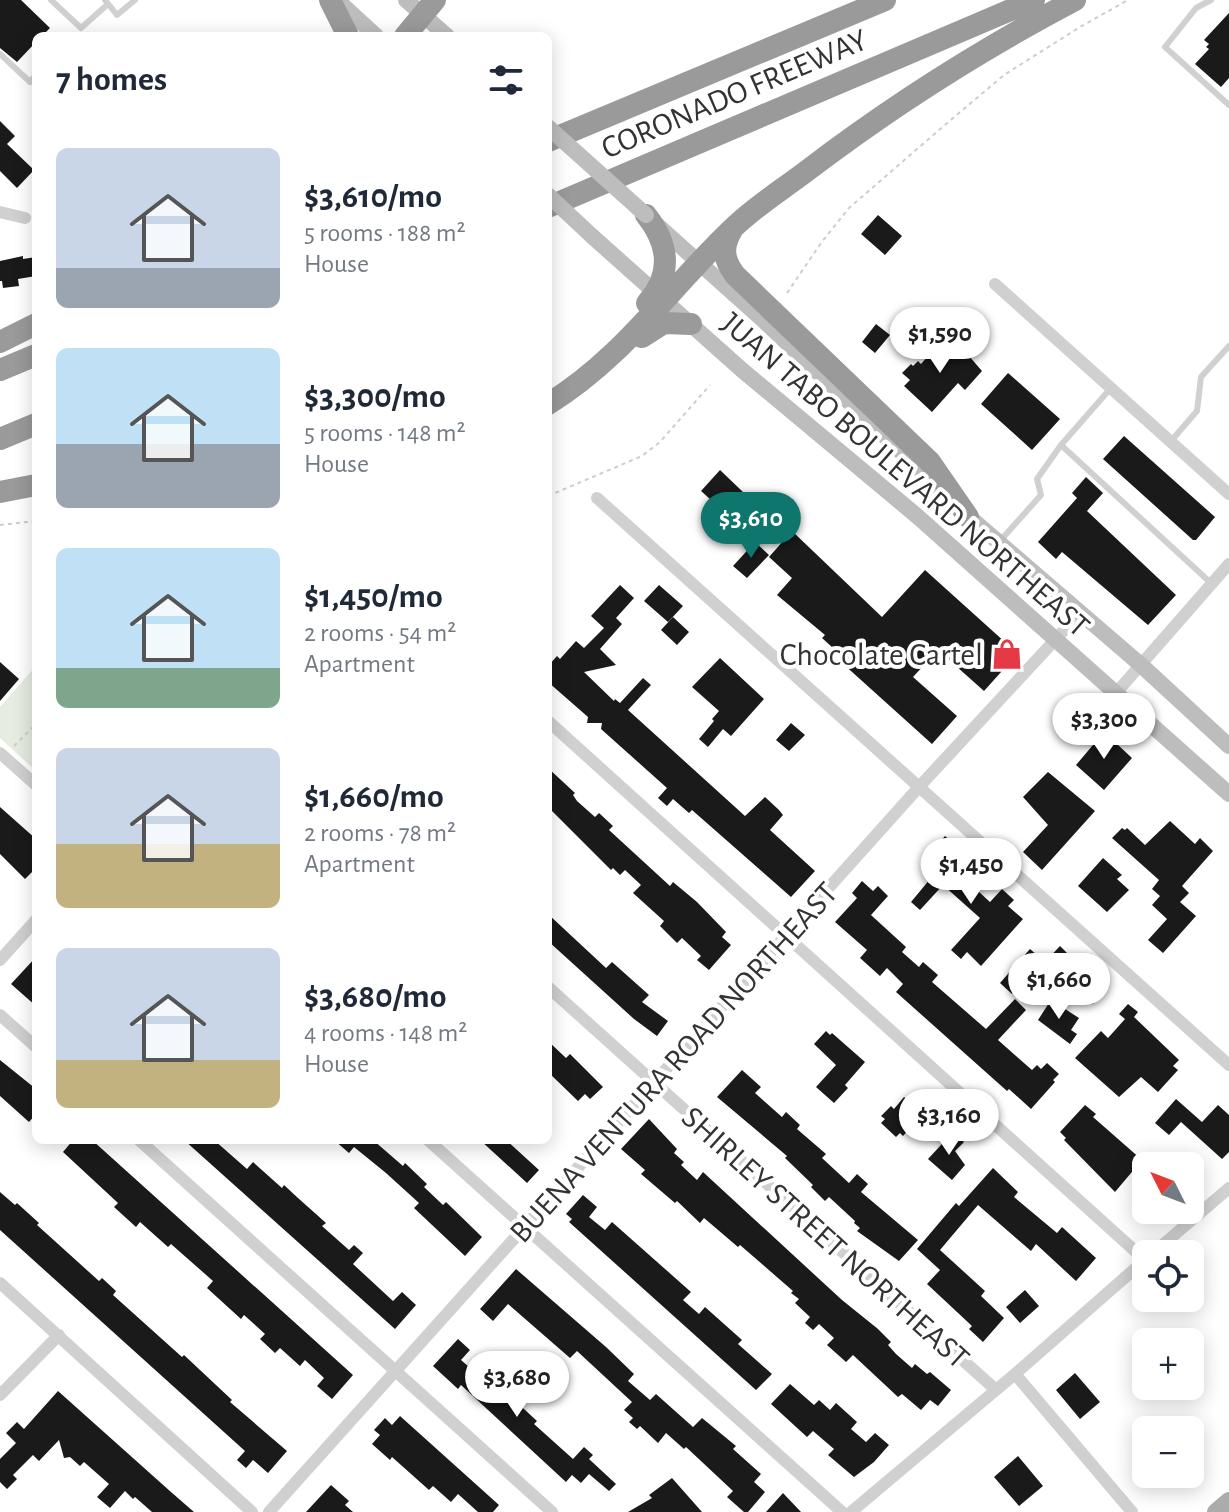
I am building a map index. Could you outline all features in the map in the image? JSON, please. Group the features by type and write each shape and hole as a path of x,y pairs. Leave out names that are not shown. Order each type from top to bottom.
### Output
{"highway":[{"path":"330,0 346,32"},
{"name":"CORONADO FREEWAY","path":"552,139 885,0"},
{"name":"CORONADO FREEWAY","path":"552,205 1034,0"},
{"path":"552,388 602,350 699,263 734,227 881,117 958,67 1075,0"},
{"path":"407,32 422,5"},
{"path":"552,401 610,358 660,296 665,254 659,233 646,215"},
{"path":"734,227 725,242 724,253 735,275 930,462 968,517"},
{"path":"552,410 595,381 652,328 664,323 691,324"},
{"path":"0,342 32,326"},
{"path":"0,370 32,357"},
{"path":"0,439 32,426"},
{"path":"0,492 32,486"}],"main road":[{"path":"337,0 372,32"},
{"path":"422,5 444,32"},
{"name":"JUAN TABO BOULEVARD NORTHEAST","path":"552,131 762,319 997,544 1141,665 1229,746"},
{"name":"JUAN TABO BOULEVARD NORTHEAST","path":"552,199 691,324 917,516 1229,794"},
{"path":"1216,1512 1229,1501"}],"street":[{"path":"0,212 25,218"},
{"path":"995,284 1229,494"},
{"path":"597,498 1229,1065"},
{"path":"1116,693 1229,564"},
{"name":"BUENA VENTURA ROAD NORTHEAST","path":"269,1512 919,787 1080,613"},
{"path":"552,725 1132,1246"},
{"path":"0,753 32,781"},
{"path":"0,960 32,924"},
{"name":"SHIRLEY STREET NORTHEAST","path":"552,991 996,1390"},
{"path":"0,1015 32,1043"},
{"path":"143,1144 552,1512"},
{"path":"432,1144 842,1512"},
{"path":"1168,1240 1229,1188"},
{"path":"851,1512 1132,1271"},
{"path":"0,1283 252,1512"},
{"path":"0,1395 59,1335"},
{"name":"SHIRLEY STREET NORTHEAST","path":"1015,1374 1132,1512"}],"lane":[{"path":"51,0 81,28"},
{"path":"77,32 107,2 117,15 135,0"},
{"path":"1211,0 1196,8 1165,47 1229,105"},
{"path":"0,54 30,82 32,80"},
{"path":"1171,441 1197,411 1201,377 1229,346"},
{"path":"997,544 1041,495 1037,479 1061,445 1111,388"},
{"path":"1061,445 1212,584"}],"path":[{"path":"787,293 849,208 946,124 1004,75 1128,0"},
{"path":"552,494 642,456 660,442 710,385"},
{"path":"0,525 32,521"},
{"path":"14,746 32,728"}],"shaded area":[{"path":"32,671 32,767 0,738 0,707"}],"building":[{"path":"0,0 21,0 50,28 46,32 32,32 32,46 17,62 0,48"},
{"path":"1229,13 1229,78 1221,87 1195,64 1209,49 1206,47 1209,44 1204,40"},
{"path":"0,121 15,136 7,144 32,168 32,172 17,188 0,171"},
{"path":"878,215 902,236 885,255 861,234"},
{"path":"23,256 23,259 32,258 32,277 18,279 19,286 3,288 0,261"},
{"path":"876,324 890,335 875,353 862,342"},
{"path":"942,340 958,355 964,353 969,356 982,371 965,390 958,383 932,412 904,386 910,380 902,373 911,364 913,366 918,361 921,364"},
{"path":"1008,373 1060,419 1032,450 981,404"},
{"path":"1124,436 1215,517 1196,540 1103,459"},
{"path":"720,470 766,514 748,533 701,491"},
{"path":"1086,477 1103,493 1087,511 1176,595 1148,625 1062,552 1056,559 1038,542 1077,498 1072,493"},
{"path":"792,531 882,617 925,570 1006,643 1008,641 1020,651 984,691 938,650 913,677 957,716 932,744 841,662 844,658 822,638 825,635 777,595 792,578 769,557"},
{"path":"755,542 769,555 747,578 733,566"},
{"path":"620,585 634,598 616,618 622,624 600,649 616,665 584,672 620,703 643,678 651,685 628,710 745,816 765,797 779,810 783,815 770,830 815,871 791,897 692,810 689,813 673,799 667,806 658,798 667,788 601,729 602,723 587,723 588,717 552,686 552,662 557,656 560,659 576,641 584,648 604,628 591,616"},
{"path":"659,585 683,606 668,622 644,601"},
{"path":"673,617 689,632 677,645 661,630"},
{"path":"720,658 764,699 731,736 723,729 708,747 699,739 719,711 692,687"},
{"path":"0,662 19,679 0,701"},
{"path":"791,723 805,735 789,751 776,740"},
{"path":"1104,732 1132,758 1104,790 1076,765"},
{"path":"552,772 575,793 573,795 577,801 595,817 599,813 613,826 609,830 670,886 673,882 697,902 726,932 722,937 731,945 709,970 697,960 701,956 682,938 677,943 660,926 664,921 633,893 641,885 625,870 620,875 613,868 611,870 552,811"},
{"path":"1048,772 1095,811 1042,870 1023,852 1048,825 1023,797"},
{"path":"0,807 32,835 32,872 25,879 0,854"},
{"path":"1170,821 1195,844 1200,838 1213,851 1182,886 1189,893 1180,902 1196,916 1163,953 1148,940 1167,919 1152,905 1160,896 1152,889 1159,880 1112,838 1122,828 1127,828 1145,845"},
{"path":"945,836 968,857 956,871 990,902 1002,889 1014,900 1008,906 1023,919 981,966 967,952 961,959 951,950 980,918 943,885 920,910 911,902 945,861 933,850"},
{"path":"1103,858 1122,875 1117,879 1129,890 1107,912 1078,886"},
{"path":"862,881 873,891 878,886 888,896 871,915 906,947 902,952 919,967 923,962 938,975 932,982 986,1029 1015,999 1026,1010 998,1040 1032,1070 1037,1065 1041,1069 1047,1063 1059,1074 1031,1109 896,992 903,984 887,968 880,976 860,958 867,950 835,922 857,898 852,893"},
{"path":"552,918 606,968 612,962 649,995 642,1002 668,1021 657,1036 552,945"},
{"path":"1060,946 1068,954 1062,960 1078,975 1085,966 1108,984 1093,1004 1059,979 1049,990 1031,973 1012,994 1000,983 1030,949 1045,962"},
{"path":"32,961 32,1002 11,984"},
{"path":"1051,1000 1079,1018 1071,1030 1077,1034 1070,1044 1038,1020"},
{"path":"1128,1004 1138,1012 1134,1017 1179,1060 1173,1066 1178,1070 1158,1092 1141,1077 1119,1097 1075,1058 1101,1031 1108,1038 1125,1019 1119,1014"},
{"path":"826,1031 865,1062 834,1103 816,1087 836,1065 814,1044"},
{"path":"552,1045 566,1058 570,1054 603,1087 590,1099 585,1094 578,1101 552,1076"},
{"path":"0,1060 32,1086 32,1119 29,1122 0,1096"},
{"path":"742,1070 761,1087 755,1093 782,1117 786,1112 800,1125 797,1129 826,1154 822,1158 849,1183 857,1174 868,1184 861,1192 918,1240 899,1261 857,1231 860,1228 855,1221 829,1197 825,1201 785,1158 787,1156 717,1097"},
{"path":"904,1097 920,1111 903,1136 900,1133 896,1137 881,1123 885,1119 881,1116 891,1106 894,1109"},
{"path":"1176,1099 1202,1122 1218,1105 1229,1115 1229,1152 1222,1159 1181,1122 1169,1135 1155,1123"},
{"path":"1085,1105 1096,1114 1093,1117 1133,1152 1132,1172 1115,1192 1064,1140 1066,1138 1060,1132"},
{"path":"649,1119 677,1149 674,1153 684,1162 681,1165 697,1180 703,1172 842,1300 878,1329 891,1342 888,1345 896,1354 912,1368 915,1364 927,1374 930,1372 951,1390 938,1406 930,1400 921,1410 902,1394 898,1397 853,1355 846,1362 827,1345 834,1338 819,1324 813,1330 805,1323 810,1317 795,1303 799,1299 791,1293 793,1291 740,1245 738,1247 704,1218 700,1223 641,1174 645,1170 621,1149"},
{"path":"953,1132 964,1142 955,1151 965,1165 952,1180 928,1159"},
{"path":"70,1144 96,1144 353,1375 332,1399 317,1386 324,1378 305,1360 300,1366 280,1348 275,1353 260,1339 265,1334 244,1315 241,1319 207,1288 213,1281 140,1222 136,1227 114,1207 118,1203 63,1152"},
{"path":"188,1144 219,1144 247,1169 253,1162 326,1223 322,1226 349,1250 354,1245 363,1253 353,1264 393,1301 402,1292 416,1305 395,1329"},
{"path":"339,1144 378,1144 403,1166 405,1163 427,1184 424,1187 443,1205 446,1202 482,1237 465,1256 414,1208 419,1203 386,1173 354,1147 349,1153"},
{"path":"484,1144 510,1144 539,1170 527,1183"},
{"path":"993,1168 1018,1192 1014,1197 1057,1233 1062,1227 1096,1258 1076,1281 1036,1244 1031,1251 978,1205 940,1250 985,1291 981,1296 1004,1318 983,1342 969,1329 972,1326 927,1284 940,1270 917,1249 956,1203 959,1206"},
{"path":"0,1192 15,1205 17,1203 99,1281 102,1278 116,1291 113,1295 182,1357 184,1355 232,1400 230,1402 287,1451 268,1473 253,1460 246,1468 237,1460 245,1451 0,1230"},
{"path":"583,1195 597,1207 589,1217 605,1230 612,1222 691,1292 683,1300 699,1314 705,1307 742,1340 738,1344 772,1374 756,1390 569,1222 572,1219 566,1214"},
{"path":"516,1269 634,1374 628,1381 650,1400 656,1394 693,1427 702,1418 736,1446 733,1449 761,1474 754,1482 765,1492 748,1512 727,1497 733,1491 686,1447 684,1449 666,1433 658,1443 640,1426 637,1429 629,1422 633,1418 624,1410 632,1402 577,1351 570,1358 508,1304 493,1321 480,1309"},
{"path":"1025,1290 1039,1306 1020,1323 1006,1307"},
{"path":"458,1339 470,1350 461,1360 512,1398 537,1421 534,1424 573,1459 584,1447 593,1455 589,1459 616,1484 609,1491 589,1474 581,1483 572,1475 566,1482 461,1385 458,1389 433,1366"},
{"path":"1075,1373 1100,1402 1080,1419 1056,1390"},
{"path":"790,1384 814,1405 819,1400 830,1410 836,1403 857,1422 851,1429 866,1442 875,1433 889,1445 874,1462 854,1477 828,1455 834,1449 813,1431 807,1437 771,1404"},
{"path":"58,1391 194,1512 152,1512 125,1491 110,1508 97,1497 109,1484 84,1462 80,1466 70,1457 64,1458 59,1440 39,1461 33,1455 13,1475 17,1479 7,1489 0,1482 0,1459 16,1443 6,1433 17,1422 24,1429"},
{"path":"400,1416 499,1505 493,1512 478,1512 458,1494 451,1502 433,1486 429,1490 392,1457 390,1460 372,1444 380,1435 374,1430 385,1418 392,1425"},
{"path":"1018,1456 1043,1486 1019,1506 994,1477"},
{"path":"672,1478 702,1512 628,1512 652,1498 649,1495"},
{"path":"331,1485 349,1501 345,1505 353,1512 306,1512"},
{"path":"783,1493 801,1512 766,1512"}],"place":[{"name":"Chocolate Cartel","path":"1007,654"}]}
